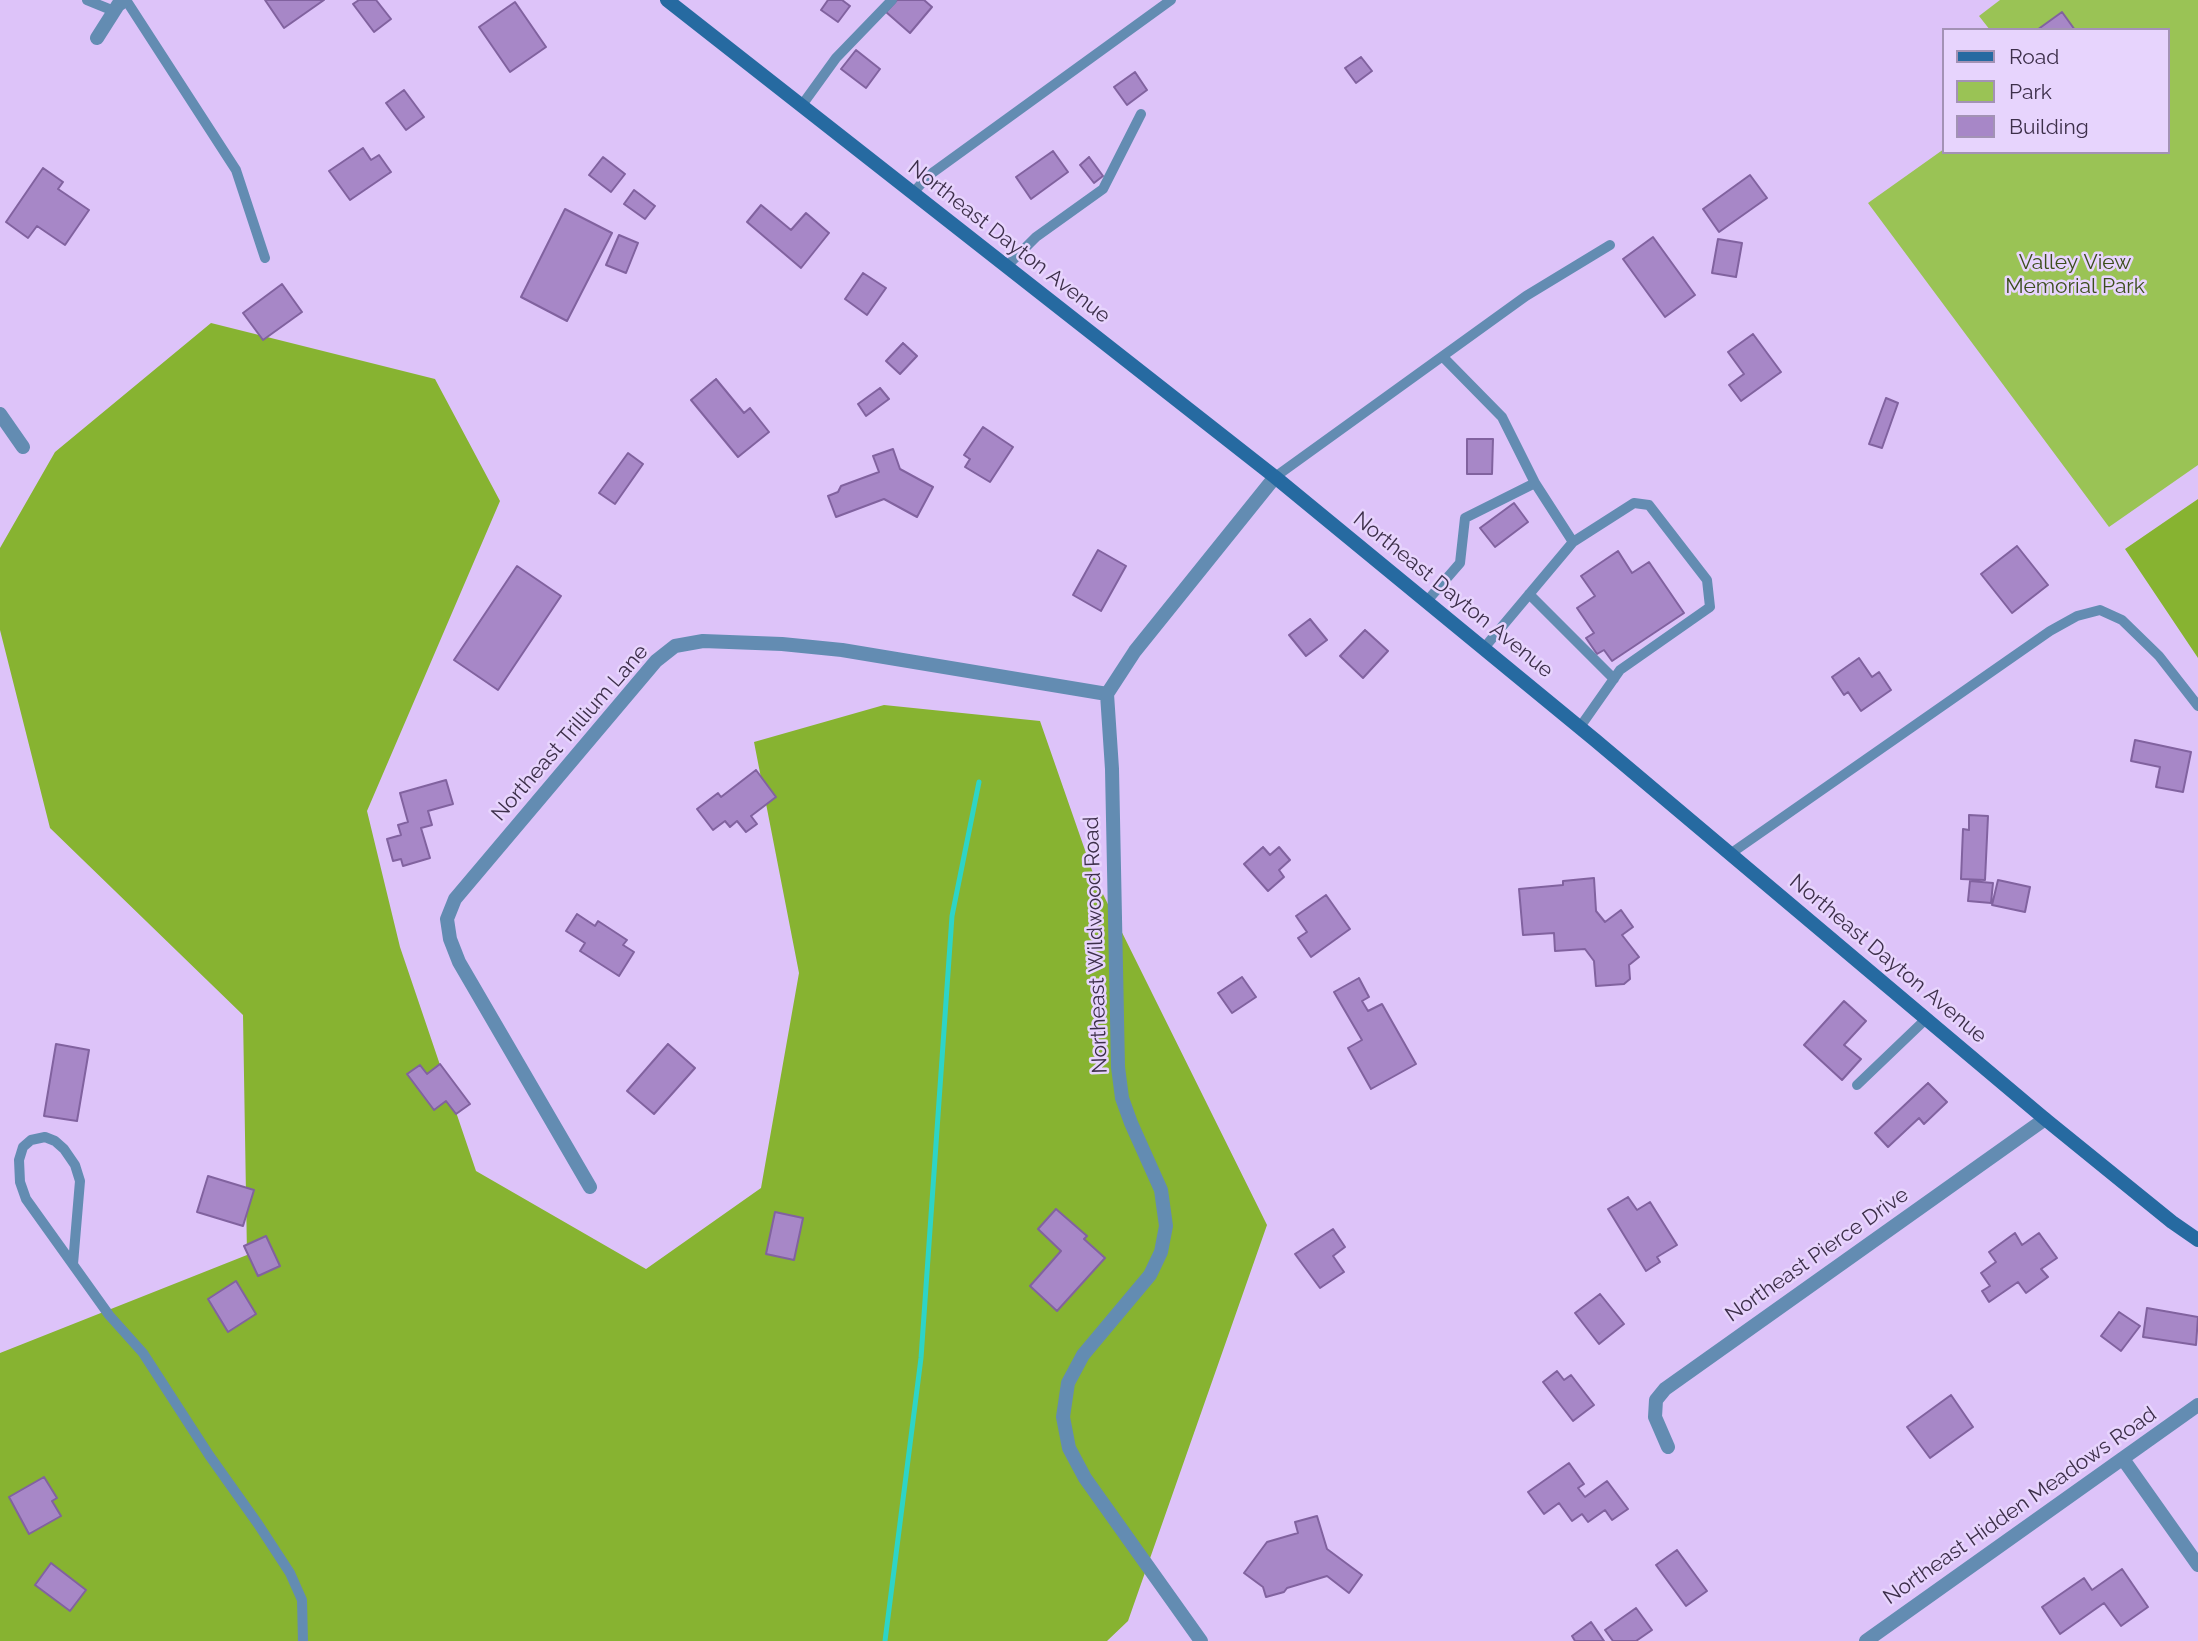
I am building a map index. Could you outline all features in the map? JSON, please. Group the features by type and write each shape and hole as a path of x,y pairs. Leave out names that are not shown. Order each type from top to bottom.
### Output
{"street":[{"path":"97,38 114,11 125,0"},
{"name":"Northeast Dayton Avenue","path":"667,0 1275,477 1580,727 2045,1119 2198,1240"},
{"path":"0,414 23,447"},
{"path":"1107,694 1135,652 1275,477"},
{"name":"Northeast Trillium Lane","path":"590,1187 459,962 450,939 447,919 455,899 656,661 675,646 704,641 782,644 842,650 1107,694"},
{"name":"Northeast Wildwood Road","path":"1107,694 1112,769 1118,1067 1122,1098 1161,1190 1166,1226 1161,1252 1150,1275 1083,1355 1068,1383 1063,1417 1069,1447 1085,1478 1201,1641"},
{"name":"Northeast Pierce Drive","path":"1668,1447 1655,1417 1656,1400 1665,1389 2045,1119"},
{"name":"Northeast Hidden Meadows Road","path":"1866,1641 2198,1405"},
{"path":"2123,1459 2198,1564"}],"lane":[{"path":"87,0 114,11"},
{"path":"125,0 236,170 265,258"},
{"path":"802,105 836,58 892,0"},
{"path":"913,193 928,176 1171,0"},
{"path":"1007,266 1036,237 1103,189 1141,114"},
{"path":"1275,477 1525,296 1610,245"},
{"path":"1443,357 1502,417 1535,484 1573,542"},
{"path":"1427,601 1460,562 1465,518 1535,484"},
{"path":"1484,648 1573,542 1634,503 1649,505 1707,580 1710,607 1620,670 1580,727"},
{"path":"1529,594 1614,679"},
{"path":"1730,854 2050,631 2077,616 2100,610 2122,620 2159,656 2198,706"},
{"path":"1857,1085 1926,1019"},
{"path":"73,1264 80,1181 75,1164 55,1141 45,1138 31,1140 23,1147 19,1160 20,1182 26,1199 109,1315 143,1353 290,1573 302,1600 303,1641"}],"green space":[{"name":"Valley View Memorial Park","path":"2000,0 2198,0 2198,465 2109,527 1868,203 1942,150 1942,154 2170,154 2170,28 1988,28 1979,16"},
{"path":"211,323 435,379 500,501 367,811 400,947 476,1171 646,1269 761,1188 799,973 754,742 884,705 1040,721 1094,876 1267,1225 1128,1621 1107,1641 0,1641 0,1353 247,1255 243,1015 50,828 0,630 0,548 55,452"},
{"path":"2198,499 2198,658 2125,549"}],"building":[{"path":"265,0 324,0 284,28"},
{"path":"359,0 376,0 391,19 374,32 353,4"},
{"path":"828,0 842,0 850,6 838,22 821,10"},
{"path":"897,0 924,0 932,7 910,33 886,12"},
{"path":"515,2 546,47 510,72 479,27"},
{"path":"2062,12 2074,28 2040,28"},
{"path":"856,50 880,69 866,88 841,69"},
{"path":"1361,57 1372,71 1356,83 1345,68"},
{"path":"1135,72 1147,90 1127,105 1114,87"},
{"path":"404,90 424,117 406,130 386,103"},
{"path":"363,148 371,160 379,155 391,172 350,200 329,171"},
{"path":"1053,151 1068,172 1031,199 1016,177"},
{"path":"603,157 625,174 611,192 589,175"},
{"path":"1089,157 1103,176 1094,183 1080,165"},
{"path":"43,168 63,182 58,189 89,210 65,245 37,226 28,238 6,222"},
{"path":"1750,175 1767,198 1719,232 1703,209"},
{"path":"634,190 655,206 645,219 624,204"},
{"path":"761,205 791,230 806,213 829,233 801,268 747,222"},
{"path":"565,209 612,233 567,321 521,297"},
{"path":"619,235 638,243 626,273 606,265"},
{"path":"1653,237 1695,295 1665,317 1623,259"},
{"path":"1718,239 1742,243 1736,277 1712,273"},
{"path":"863,273 886,288 867,315 845,299"},
{"path":"282,284 302,312 263,340 243,313"},
{"path":"1753,334 1781,372 1741,401 1729,385 1744,374 1728,352"},
{"path":"903,343 917,356 900,374 886,361"},
{"path":"716,379 744,413 750,408 769,432 738,457 691,400"},
{"path":"880,388 889,399 866,416 858,404"},
{"path":"1886,398 1898,403 1882,448 1869,444"},
{"path":"983,427 1013,447 990,482 965,467 970,459 964,455"},
{"path":"1467,439 1493,439 1492,474 1467,474"},
{"path":"893,449 900,469 933,487 917,517 884,499 836,517 828,496 838,492 841,486 879,472 873,456"},
{"path":"628,453 643,464 615,504 599,493"},
{"path":"1514,503 1528,522 1495,547 1480,528"},
{"path":"2017,546 2048,585 2012,613 1981,574"},
{"path":"1098,550 1126,566 1101,611 1073,595"},
{"path":"1618,551 1632,573 1649,562 1684,613 1612,661 1604,650 1597,654 1586,638 1594,633 1577,608 1595,596 1581,576"},
{"path":"517,566 561,596 498,690 454,660"},
{"path":"1310,619 1327,640 1306,656 1289,635"},
{"path":"1365,630 1388,651 1363,678 1340,656"},
{"path":"1859,658 1872,677 1879,672 1891,690 1861,711 1848,692 1844,695 1832,677"},
{"path":"2135,740 2191,752 2183,792 2156,787 2160,767 2131,761"},
{"path":"756,770 776,797 751,816 757,824 746,832 737,821 730,827 725,821 713,830 697,809 718,793 721,797"},
{"path":"446,780 453,804 428,811 432,825 421,828 430,858 403,866 401,859 393,861 387,839 401,835 398,825 408,822 400,793"},
{"path":"1969,815 1988,816 1985,880 1961,879 1963,829 1969,830"},
{"path":"1263,847 1270,855 1279,847 1290,860 1279,870 1284,877 1268,891 1244,864"},
{"path":"1594,878 1596,911 1605,922 1621,910 1633,927 1622,935 1639,957 1629,965 1630,979 1624,984 1596,986 1594,961 1585,949 1555,951 1554,933 1523,935 1519,889 1563,885 1563,881"},
{"path":"1998,880 2030,887 2025,912 1992,905"},
{"path":"1970,881 1993,883 1991,903 1968,901"},
{"path":"1326,895 1350,929 1311,957 1298,938 1307,932 1296,916"},
{"path":"577,914 595,926 598,921 627,940 623,945 634,952 619,976 580,951 585,943 566,931"},
{"path":"1242,977 1256,997 1232,1013 1218,993"},
{"path":"1359,978 1369,997 1362,1001 1368,1011 1382,1004 1416,1064 1371,1089 1348,1048 1362,1040 1334,992"},
{"path":"1844,1001 1866,1021 1844,1045 1861,1059 1842,1080 1804,1045"},
{"path":"56,1044 89,1050 77,1121 44,1116"},
{"path":"668,1044 695,1068 654,1114 627,1091"},
{"path":"440,1064 470,1104 456,1114 446,1101 434,1110 407,1074 420,1065 427,1074"},
{"path":"1928,1083 1947,1102 1924,1124 1919,1118 1888,1147 1875,1133"},
{"path":"208,1176 254,1190 243,1226 197,1212"},
{"path":"1628,1197 1637,1210 1650,1202 1677,1245 1657,1257 1660,1262 1646,1271 1608,1209"},
{"path":"1056,1209 1087,1236 1084,1239 1105,1258 1057,1311 1030,1286 1061,1251 1038,1229"},
{"path":"775,1212 803,1218 794,1260 766,1254"},
{"path":"1333,1229 1345,1247 1333,1256 1344,1272 1320,1288 1295,1254"},
{"path":"2015,1233 2022,1245 2039,1233 2057,1258 2041,1269 2048,1277 2026,1293 2018,1282 1989,1302 1982,1291 1990,1286 1981,1273 1996,1262 1989,1252"},
{"path":"266,1236 280,1266 258,1276 244,1246"},
{"path":"236,1281 256,1314 228,1332 208,1299"},
{"path":"1600,1294 1624,1324 1599,1344 1575,1313"},
{"path":"2147,1308 2198,1317 2196,1345 2143,1337"},
{"path":"2119,1312 2140,1326 2121,1351 2101,1336"},
{"path":"1557,1371 1564,1380 1571,1375 1594,1405 1573,1421 1543,1382"},
{"path":"1951,1395 1973,1427 1930,1458 1907,1427"},
{"path":"1569,1463 1584,1484 1578,1488 1585,1497 1607,1481 1628,1509 1612,1520 1605,1510 1588,1522 1582,1514 1572,1521 1559,1503 1544,1514 1528,1492"},
{"path":"44,1477 57,1498 52,1501 61,1516 29,1534 9,1497"},
{"path":"1317,1516 1327,1549 1362,1575 1349,1593 1327,1576 1266,1597 1263,1587 1244,1573 1267,1542 1298,1533 1295,1522"},
{"path":"1677,1550 1707,1591 1686,1606 1656,1565"},
{"path":"51,1563 86,1590 70,1611 35,1585"},
{"path":"2122,1569 2148,1607 2121,1626 2104,1603 2060,1634 2042,1607 2084,1578 2092,1590"},
{"path":"1636,1608 1652,1630 1636,1641 1613,1641 1605,1630"},
{"path":"1591,1622 1604,1641 1575,1641 1572,1636"}],"waterway":[{"path":"885,1641 921,1358 952,916 979,782"}]}
